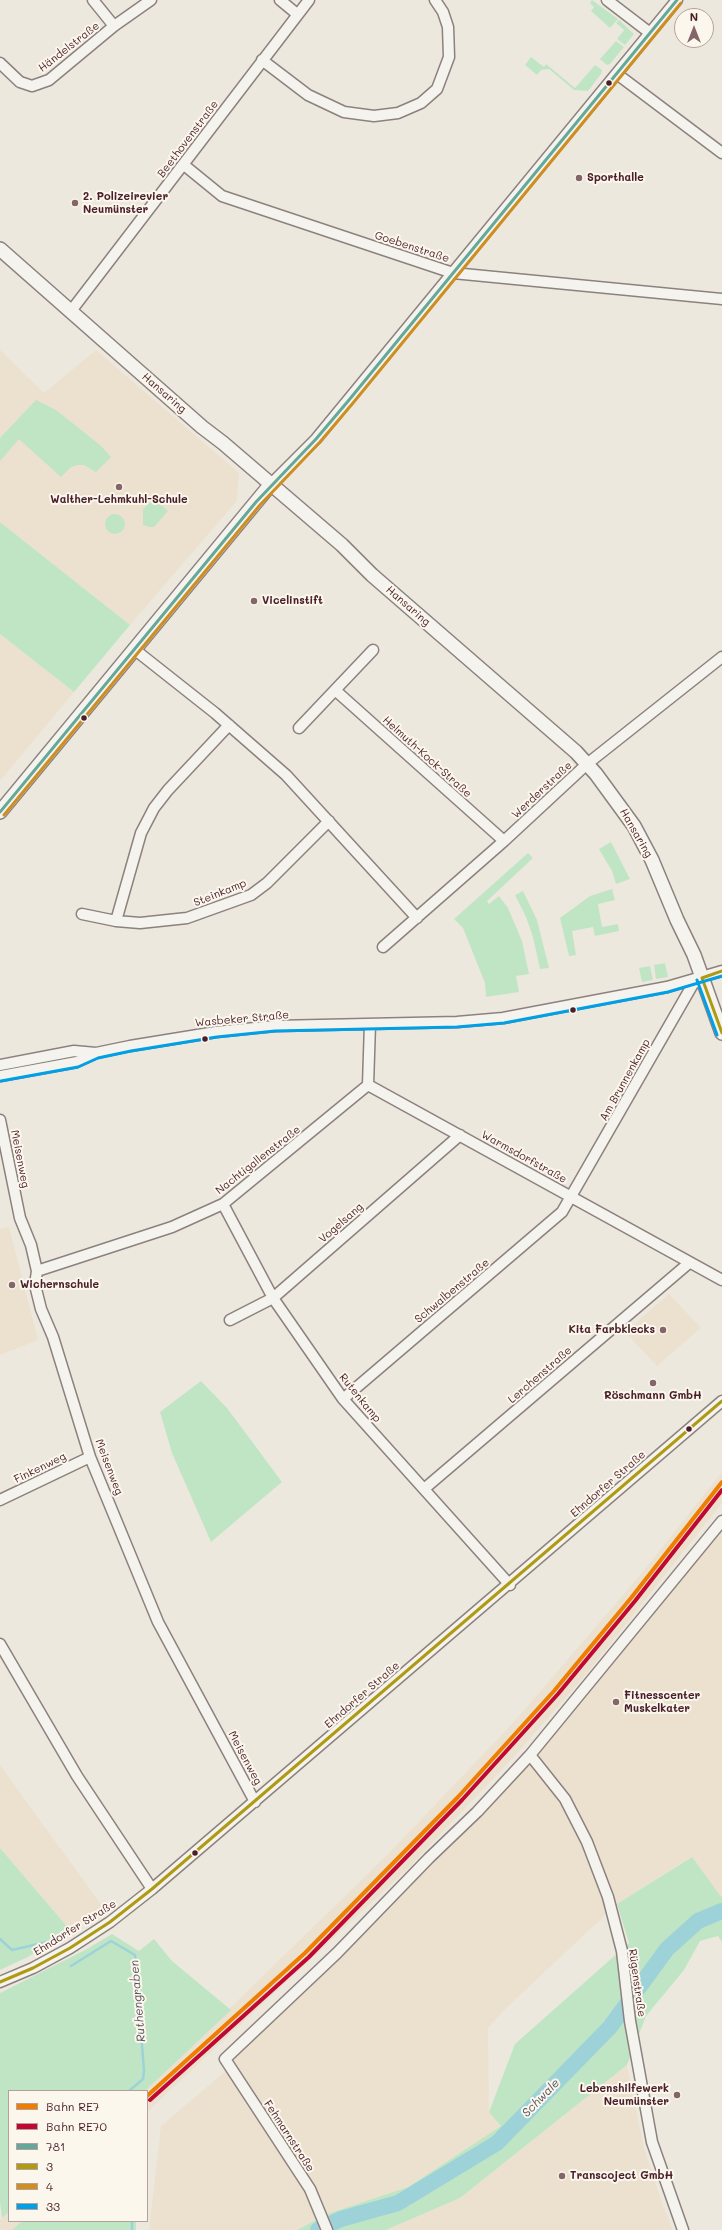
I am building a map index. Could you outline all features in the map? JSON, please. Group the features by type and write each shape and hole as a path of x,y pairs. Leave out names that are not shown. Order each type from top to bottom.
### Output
{"main road":[{"name":"Hansaring","path":"0,249 202,427 271,484 587,764 619,803 640,836 661,878 676,920 694,955 722,1033"},
{"path":"0,812 271,484"}],"street":[{"path":"93,0 114,26"},
{"name":"Händelstraße","path":"0,63 20,82 32,86 49,80 114,26 152,0"},
{"path":"280,0 297,14"},
{"name":"Beethovenstraße","path":"71,312 309,0"},
{"path":"262,60 308,95 344,112 374,116 398,113 421,103 437,88 448,57 448,26 443,12 435,0"},
{"path":"607,0 650,33"},
{"path":"271,484 316,439 677,0"},
{"path":"617,74 722,153"},
{"name":"Goebenstraße","path":"184,165 222,196 453,273 722,299"},
{"path":"134,648 229,725 282,771 417,918"},
{"path":"299,728 373,650"},
{"name":"Werderstraße","path":"383,947 504,841 587,764 722,657"},
{"name":"Helmuth-Kock-Straße","path":"335,690 504,841"},
{"path":"116,921 141,833 154,808 168,790 229,725"},
{"name":"Steinkamp","path":"82,914 116,921 140,923 187,918 251,895 268,883 329,821"},
{"name":"Wasbeker Straße","path":"0,1076 77,1062 96,1053 177,1038 261,1027 480,1021 667,987 722,971"},
{"name":"Am Brunnenkamp","path":"572,1198 693,984 702,978"},
{"path":"368,1085 370,1024"},
{"name":"Wasbeker Straße","path":"0,1064 74,1051 96,1053"},
{"name":"Warmsdorfstraße","path":"368,1085 722,1280"},
{"name":"Nachtigallenstraße","path":"37,1271 172,1227 223,1204 368,1085"},
{"name":"Meisenweg","path":"0,1120 20,1218 31,1245 37,1271 35,1285 42,1309 53,1337 90,1457 158,1622 255,1802"},
{"name":"Vogelsang","path":"230,1320 273,1298 460,1135"},
{"name":"Schwalbenstraße","path":"343,1399 562,1212 572,1198"},
{"name":"Rutenkamp","path":"223,1204 273,1298 343,1399 510,1584"},
{"name":"Lerchenstraße","path":"424,1489 689,1263"},
{"name":"Ehndorfer Straße","path":"0,1982 33,1968 70,1948 110,1922 152,1889 722,1401"},
{"name":"Finkenweg","path":"0,1500 90,1457"},
{"path":"530,1755 722,1521"},
{"path":"0,1644 77,1776 152,1889"},
{"name":"Rügenstraße","path":"530,1755 565,1799 587,1842 608,1897 622,1951 629,2015 652,2142 683,2230"},
{"name":"Fehmarnstraße","path":"327,2230 310,2189 232,2074 225,2059 337,1953 429,1858 477,1812 530,1755"}],"shaded area":[{"name":"Walther-Lehmkuhl-Schule","path":"0,350 44,393 96,350 239,473 237,501 130,625 0,522"},
{"path":"0,634 74,692 0,781"},
{"name":"Wichernschule","path":"9,1227 38,1340 0,1355 0,1229"},
{"name":"Kita Farbklecks","path":"669,1294 701,1328 657,1366 625,1332"},
{"path":"722,1472 722,1503 588,1672 513,1758 404,1872 148,2111 148,2090 146,2090 388,1854 513,1723 641,1574"},
{"path":"722,1521 722,1898 691,1857 617,1904 503,2011 488,2028 489,2112 501,2126 408,2187 327,2214 297,2230 149,2230 161,2126 229,2068 225,2059 477,1812"},
{"path":"0,1765 105,1910 71,1931 0,1848"},
{"path":"627,2065 644,2148 662,2203 673,2230 386,2230 460,2198"},
{"path":"8,2213 8,2222 21,2222 12,2230 0,2230 0,2220"}],"green space":[{"path":"592,0 618,19 610,28 591,11 594,7 590,3"},
{"path":"619,20 634,34 625,45 617,39 624,30 616,23"},
{"path":"616,41 624,47 610,64 607,65 600,59"},
{"path":"531,57 544,67 546,64 575,88 595,65 602,70 601,74 588,91 574,90 549,69 541,70 537,75 525,65"},
{"path":"36,400 56,410 100,445 111,457 96,472 84,465 77,465 71,467 61,477 19,439 0,461 0,438"},
{"path":"154,499 168,511 154,527 149,527 143,525 143,509"},
{"path":"115,514 122,517 125,524 122,531 115,534 108,531 105,524 108,517"},
{"path":"0,522 130,625 74,692 0,634"},
{"path":"611,842 630,879 616,884 612,871 599,849"},
{"path":"528,853 533,858 487,901 489,904 499,896 508,908 522,941 529,974 516,976 519,992 486,997 485,983 463,928 454,919"},
{"path":"612,889 615,900 598,904 602,927 618,924 619,931 595,936 593,927 572,931 576,955 569,956 560,918 590,896"},
{"path":"523,891 537,920 549,968 540,969 533,937 526,917 515,895"},
{"path":"665,963 668,977 656,979 654,965"},
{"path":"650,966 653,980 642,982 639,968"},
{"path":"201,1381 227,1408 282,1482 211,1542 172,1453 160,1412"},
{"path":"0,1848 71,1931 28,1957 0,1970"},
{"path":"692,1857 722,1898 722,1942 718,1936 700,1941 684,1970 646,2016 627,2065 460,2198 386,2230 297,2230 327,2214 408,2187 501,2126 489,2112 515,2044 629,1943 617,1904"},
{"path":"112,1934 139,1951 154,1939 172,1961 231,2010 146,2090 8,2090 8,2213 2,2218 0,2202 0,1993 87,1949"},
{"path":"21,2222 136,2222 136,2230 12,2230"}],"waterway":[{"name":"Schwale","path":"318,2230 341,2219 398,2203 497,2143 610,2027 667,1949 698,1921 722,1911"},
{"name":"Ruthengraben","path":"0,1939 12,1950 51,1941"},
{"name":"Ruthengraben","path":"71,1966 111,1941 135,1955 144,2071 143,2079 130,2090"},
{"name":"Ruthengraben","path":"132,2222 132,2230"}],"rail line":[{"name":"RE7","path":"148,2095 305,1953 458,1797 554,1691 631,1598 722,1482"},
{"name":"RE70","path":"150,2100 309,1957 462,1800 558,1694 635,1601 722,1490"}],"transit line":[{"name":"781","path":"0,812 256,502 316,439 349,400 677,0"},
{"name":"4","path":"4,815 260,505 320,442 353,403 681,3"},
{"name":"3","path":"722,971 702,978 722,1033"},
{"name":"33","path":"1,1081 78,1067 98,1058 131,1051 217,1037 275,1031 457,1027 504,1023 668,992 722,976"},
{"name":"33","path":"697,980 717,1035"},
{"name":"3","path":"0,1982 33,1968 70,1948 110,1922 152,1889 722,1401"}],"place":[{"name":"Sporthalle","path":"579,178"},
{"name":"2. Polizeirevier Neumünster","path":"75,203"},
{"name":"Walther-Lehmkuhl-Schule","path":"119,487"},
{"name":"Vicelinstift","path":"254,601"},
{"name":"Wichernschule","path":"12,1285"},
{"name":"Kita Farbklecks","path":"663,1330"},
{"name":"Röschmann GmbH","path":"653,1383"},
{"name":"Fitnesscenter Muskelkater","path":"616,1702"},
{"name":"Lebenshilfewerk Neumünster","path":"677,2095"},
{"name":"Transcoject GmbH","path":"562,2176"}]}
